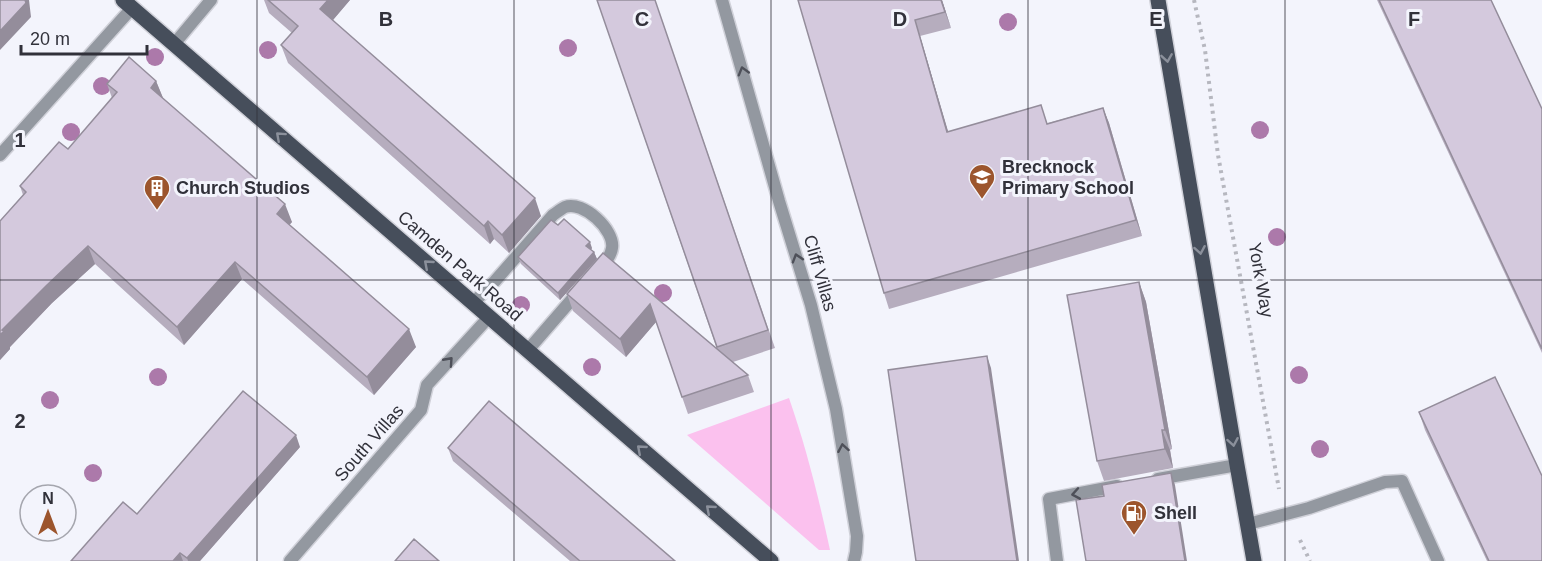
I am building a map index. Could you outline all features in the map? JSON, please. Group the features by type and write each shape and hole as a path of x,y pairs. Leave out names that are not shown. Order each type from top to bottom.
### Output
{"main road":[{"path":"1158,0 1254,561"},
{"name":"Camden Park Road","path":"128,4 771,561"}],"street":[{"path":"175,43 212,0"},
{"name":"Cliff Villas","path":"722,0 823,352 836,409 857,536 854,561"},
{"path":"0,155 128,4"},
{"path":"473,303 553,215 565,207 575,206 586,210 606,229 611,238 612,249 607,260 528,350"},
{"name":"South Villas","path":"290,561 421,410 427,385 489,317"},
{"path":"1150,480 1237,465"},
{"path":"1248,524 1309,508 1385,482 1402,481 1438,561"},
{"path":"1057,561 1049,498 1128,484"}],"path":[{"name":"York Way","path":"1194,0 1205,50 1218,155 1278,488 1310,561"}],"shaded area":[{"path":"789,398 812,473 830,550 819,550 687,435"}],"building":[{"path":"0,0 25,0 26,3 0,31"},
{"path":"268,0 328,0 320,9 535,198 502,235 488,221 484,226 281,45 298,26"},
{"path":"597,0 655,0 768,330 717,347"},
{"path":"798,0 941,0 945,12 915,20 947,132 1041,105 1047,124 1103,108 1136,220 884,293"},
{"path":"1379,0 1491,0 1542,109 1542,349"},
{"name":"Church Studios","path":"129,57 156,81 151,88 285,204 277,214 409,329 367,377 235,262 177,327 88,246 2,330 4,331 0,335 0,221 26,192 20,186 59,142 68,149 117,92 107,84"},
{"path":"564,219 590,242 586,246 594,252 558,293 518,257 551,220 558,225"},
{"path":"603,253 748,375 682,397 650,304 620,339 567,294"},
{"path":"1139,282 1165,430 1162,430 1165,449 1097,461 1067,295"},
{"path":"987,356 1017,561 916,561 888,370"},
{"path":"1495,377 1542,476 1542,561 1489,561 1419,412"},
{"path":"243,391 296,435 187,558 180,553 173,561 71,561 123,502 137,514"},
{"path":"489,401 675,561 580,561 448,448"},
{"name":"Shell","path":"1171,473 1185,561 1086,561 1076,500 1104,496 1102,485"},
{"path":"414,539 439,561 395,561"}],"place":[{"name":"Brecknock Primary School","path":"982,200"},
{"name":"Church Studios","path":"157,211"},
{"name":"Shell","path":"1134,536"}]}
